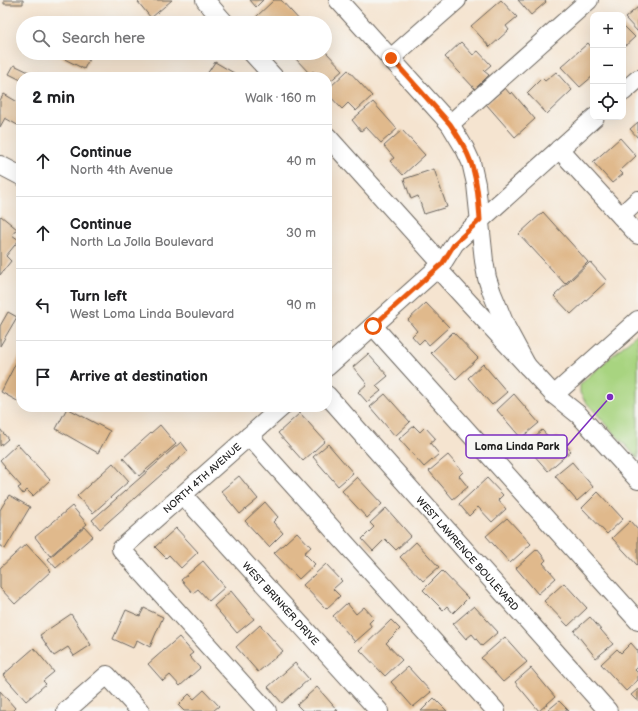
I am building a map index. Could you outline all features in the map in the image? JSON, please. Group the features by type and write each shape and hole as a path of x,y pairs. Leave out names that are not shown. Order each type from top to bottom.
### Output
{"street":[{"path":"205,0 220,16"},
{"path":"338,0 450,124 465,149 474,172 487,278 506,327 526,366"},
{"path":"391,58 457,0"},
{"path":"450,124 589,0"},
{"path":"258,60 269,72"},
{"path":"626,89 638,78"},
{"path":"332,363 439,266 455,243 592,120"},
{"path":"332,142 526,366 554,395 579,415 638,480"},
{"path":"559,149 638,235"},
{"path":"0,166 16,174"},
{"path":"621,216 638,200"},
{"path":"554,395 638,320"},
{"path":"373,326 638,621"},
{"name":"WEST LAWRENCE BOULEVARD","path":"332,401 608,711"},
{"name":"NORTH 4TH AVENUE","path":"267,711 121,549 276,412"},
{"path":"249,436 496,711"},
{"name":"WEST BRINKER DRIVE","path":"183,495 379,711"},
{"path":"66,711 107,675 140,711"}],"green space":[{"path":"638,333 638,459 585,401 580,393 580,385"}],"building":[{"path":"4,0 23,0 23,4 4,4"},
{"path":"140,0 172,0 153,16 149,16 138,2"},
{"path":"250,0 263,0 256,7"},
{"path":"274,0 281,0 296,16 257,16"},
{"path":"501,0 517,17 506,26 509,30 490,47 471,26"},
{"path":"518,0 544,0 546,2 531,15"},
{"path":"638,7 638,32 626,19 626,17"},
{"path":"626,28 635,37 626,45"},
{"path":"461,42 473,55 478,51 491,65 484,71 489,75 475,89 445,57"},
{"path":"588,43 590,45 590,79 580,87 561,67"},
{"path":"332,58 343,70 332,80 332,72 308,72 297,60 332,60"},
{"path":"67,60 88,60 84,69"},
{"path":"215,62 232,72 208,72"},
{"path":"14,65 29,72 16,72 16,78 9,74"},
{"path":"348,70 372,96 356,111 348,103 342,109 332,98 332,85"},
{"path":"556,72 572,90 547,114 527,93 542,78 545,81"},
{"path":"505,88 510,94 512,92 535,119 515,137 486,104"},
{"path":"4,94 16,101 16,124 5,118 0,127 0,100"},
{"path":"373,102 397,129 381,143 366,127 361,131 352,120"},
{"path":"638,122 638,138 630,129"},
{"path":"402,130 425,155 403,175 390,161 394,158 384,146"},
{"path":"620,138 636,156 620,171 623,174 612,183 593,162"},
{"path":"434,169 447,207 424,214 418,196 411,199 404,179"},
{"path":"543,212 588,262 565,284 519,234"},
{"path":"1,216 16,228 12,235 16,238 16,244 6,256 11,261 0,275"},
{"path":"590,262 607,281 571,314 554,296"},
{"path":"426,303 449,327 429,345 424,339 419,344 412,336 417,331 408,320"},
{"path":"8,312 16,316 0,346 0,326"},
{"path":"453,332 478,358 456,379 431,353"},
{"path":"368,354 388,376 376,386 381,391 367,402 358,392 367,384 353,367"},
{"path":"16,363 16,400 1,392"},
{"path":"483,364 507,392 492,405 468,378"},
{"path":"385,394 410,422 395,436 370,407"},
{"path":"514,394 539,423 521,438 497,410"},
{"path":"65,412 74,412 110,431 98,453 56,429"},
{"path":"300,413 325,441 303,461 278,433"},
{"path":"160,425 176,444 139,476 123,458"},
{"path":"414,426 420,432 425,427 436,439 430,443 439,454 424,467 399,439"},
{"path":"0,429 8,439 0,446"},
{"path":"542,430 552,441 557,436 571,451 548,471 525,445"},
{"path":"181,442 188,451 100,529 92,520"},
{"path":"17,444 50,480 33,496 27,490 23,494 18,488 21,486 4,467 5,466 0,460"},
{"path":"328,444 353,473 338,486 313,457"},
{"path":"448,455 463,472 459,476 468,487 453,499 429,471"},
{"path":"572,462 593,487 577,501 555,476"},
{"path":"113,463 129,481 93,513 77,496"},
{"path":"239,476 258,499 240,514 221,491"},
{"path":"357,477 382,504 367,518 342,491"},
{"path":"487,478 503,495 498,500 506,509 492,522 478,507 469,516 459,504"},
{"path":"598,492 623,519 607,534 582,508"},
{"path":"9,495 30,507 5,549 0,546 0,510"},
{"path":"265,502 278,517 273,522 283,533 269,547 245,521"},
{"path":"72,506 87,524 50,556 35,537"},
{"path":"386,508 411,536 396,550 385,539 373,551 362,539 374,527 370,523"},
{"path":"507,518 531,544 510,563 486,536"},
{"path":"630,521 638,530 638,566 612,538"},
{"path":"85,527 93,536 56,568 48,559"},
{"path":"176,528 198,552 181,568 169,555 166,558 155,547"},
{"path":"297,532 311,547 304,553 315,564 299,579 274,553"},
{"path":"416,542 439,567 423,581 400,557"},
{"path":"26,544 51,571 15,604 0,588 0,568"},
{"path":"537,549 546,560 543,563 556,578 538,594 516,568"},
{"path":"203,561 225,587 209,601 198,589 193,593 181,580"},
{"path":"326,564 342,581 333,589 340,596 326,609 303,585"},
{"path":"442,571 468,598 453,613 447,606 443,610 423,590"},
{"path":"564,583 587,608 568,626 544,601"},
{"path":"231,591 254,619 237,633 214,606"},
{"path":"347,603 356,614 364,607 374,618 369,623 372,627 355,642 333,616"},
{"path":"474,606 498,632 482,646 472,634 466,639 453,624"},
{"path":"144,608 163,617 150,647 137,640 133,648 113,639 126,610 140,616"},
{"path":"71,614 91,645 74,656 68,647 54,656 40,635"},
{"path":"590,617 613,644 596,658 574,631"},
{"path":"391,620 400,629 386,643 402,660 385,676 360,650"},
{"path":"260,625 283,651 258,672 236,647"},
{"path":"179,637 193,653 189,656 200,668 180,686 170,675 163,681 148,664"},
{"path":"505,637 527,662 503,682 481,658"},
{"path":"631,643 638,651 638,667 635,670 638,673 638,680 626,691 601,664 617,649 621,653"},
{"path":"34,648 54,672 43,681 46,684 26,701 3,675"},
{"path":"295,663 309,679 282,703 268,687"},
{"path":"408,667 431,692 413,707 391,682"},
{"path":"531,668 555,697 539,711 515,682"},
{"path":"317,687 338,711 303,711 297,705"},
{"path":"638,689 638,702 631,695"},
{"path":"204,690 219,706 213,711 184,711 178,705 189,694 194,699"},
{"path":"0,691 15,708 12,711 0,711"},
{"path":"434,698 447,711 421,711"},
{"path":"559,701 569,711 547,711"}],"place":[{"name":"Loma Linda Park","path":"610,397"}],"route":[{"path":"373,326 442,264 455,243 480,220 474,172 471,162 458,136 450,124 391,58"}]}
